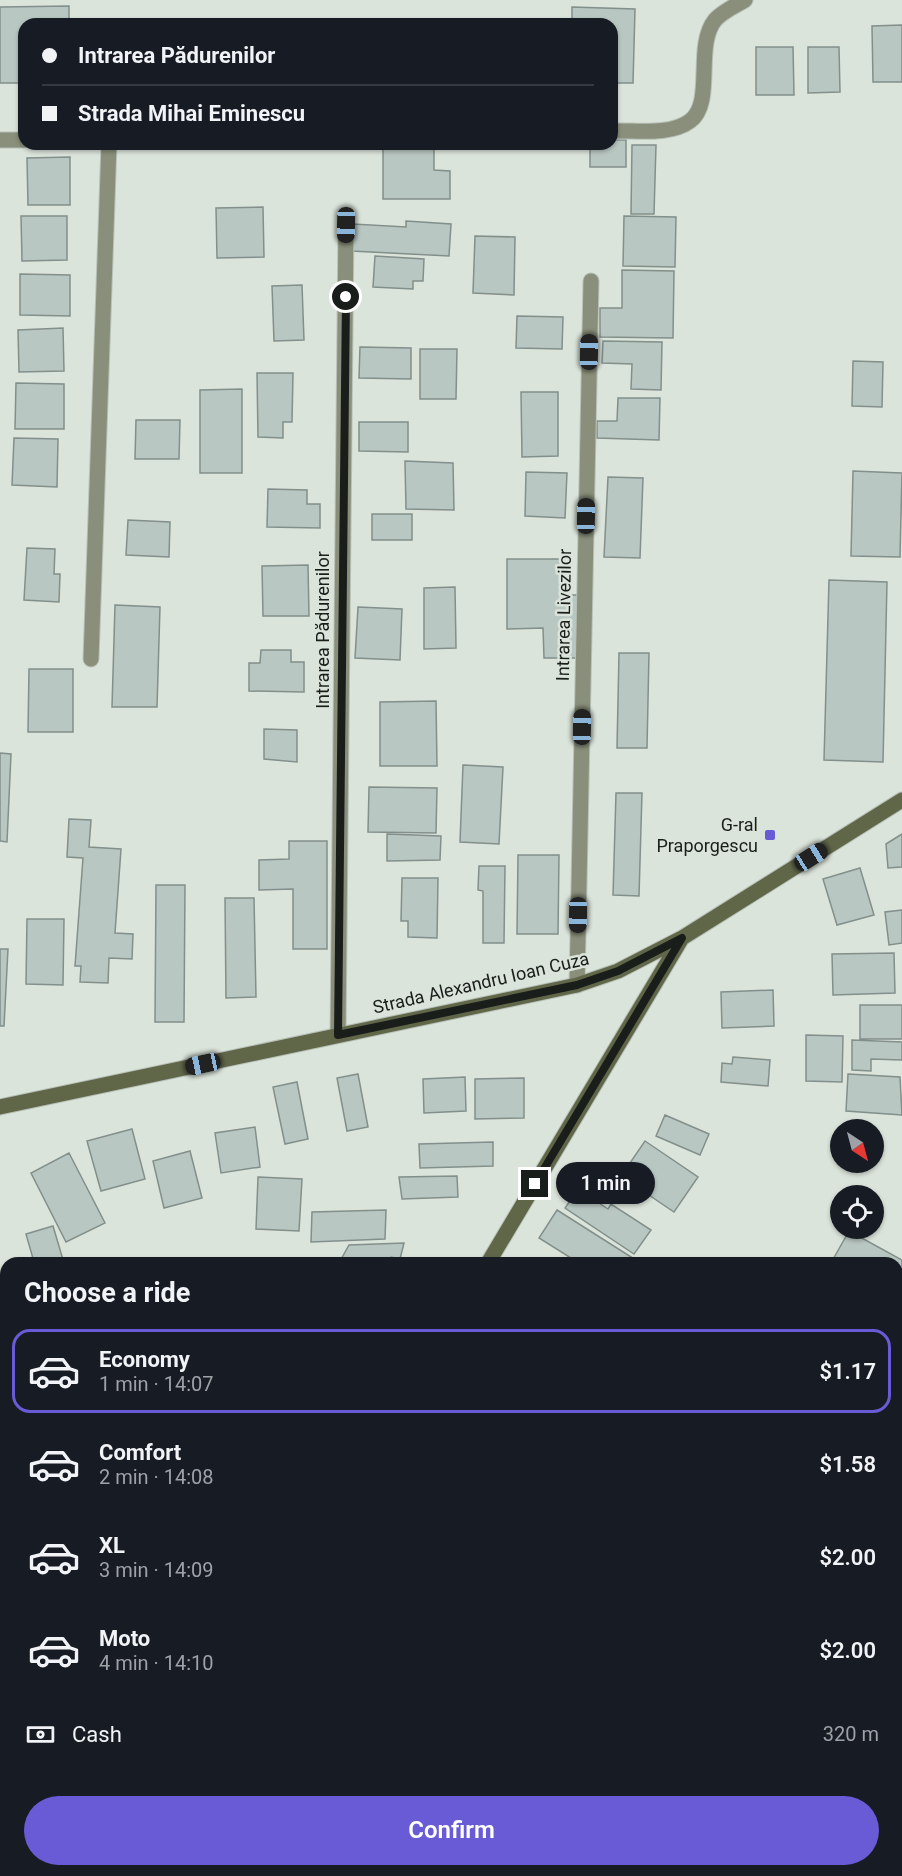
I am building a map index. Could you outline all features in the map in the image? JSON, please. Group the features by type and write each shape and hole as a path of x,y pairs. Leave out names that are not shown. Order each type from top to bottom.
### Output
{"main road":[{"name":"Strada Alexandru Ioan Cuza","path":"0,1107 577,985 618,971 682,938 902,800"},
{"path":"492,1257 682,938"}],"street":[{"path":"618,131 670,129 690,121 700,109 706,39 714,21 727,9 746,0"},
{"path":"0,140 18,140"},
{"path":"91,659 109,150"},
{"name":"Intrarea Pădurenilor","path":"338,1035 346,225"},
{"name":"Intrarea Livezilor","path":"577,985 591,281"}],"building":[{"path":"69,6 69,18 18,18 18,83 0,83 0,7"},
{"path":"572,7 635,9 633,83 618,83 618,18 572,18"},
{"path":"902,25 902,82 873,82 872,26"},
{"path":"756,47 793,47 794,95 756,95"},
{"path":"808,47 839,47 840,92 808,93"},
{"path":"618,140 626,140 626,167 590,167 590,150 618,150"},
{"path":"632,145 656,145 654,214 631,214"},
{"path":"383,150 434,150 434,170 450,171 450,199 383,199"},
{"path":"70,157 70,205 28,205 27,158"},
{"path":"263,207 264,257 217,258 216,208"},
{"path":"21,216 67,216 67,260 22,261"},
{"path":"624,216 676,217 675,267 623,266"},
{"path":"406,221 451,224 449,256 351,251 353,224 406,227"},
{"path":"475,236 515,237 514,295 473,293"},
{"path":"375,256 424,259 423,281 413,281 413,289 373,287"},
{"path":"622,270 674,271 673,338 600,337 600,308 622,308"},
{"path":"20,274 70,275 70,316 20,315"},
{"path":"302,285 304,340 274,341 272,286"},
{"path":"517,316 563,317 562,349 516,348"},
{"path":"63,328 64,371 19,372 18,330"},
{"path":"603,341 662,342 661,390 631,389 632,364 602,363"},
{"path":"360,347 411,348 411,379 359,378"},
{"path":"420,349 457,349 456,399 420,399"},
{"path":"853,361 883,362 882,407 852,406"},
{"path":"257,373 293,373 292,422 283,422 283,438 258,437"},
{"path":"16,383 64,384 64,429 15,429"},
{"path":"242,389 242,473 200,473 200,390"},
{"path":"521,392 558,392 558,456 522,457"},
{"path":"618,398 660,398 659,440 597,438 597,421 617,421"},
{"path":"136,420 180,420 179,459 135,459"},
{"path":"359,422 408,422 408,452 359,451"},
{"path":"14,438 58,439 57,487 12,485"},
{"path":"405,461 453,463 454,510 406,509"},
{"path":"853,471 902,473 900,557 851,556"},
{"path":"526,472 567,473 565,518 525,516"},
{"path":"608,477 643,478 640,558 604,557"},
{"path":"268,489 307,490 307,504 320,504 320,528 267,527"},
{"path":"372,514 412,514 412,540 372,540"},
{"path":"128,520 170,522 169,557 126,555"},
{"path":"27,548 55,549 54,574 60,574 59,602 24,600"},
{"path":"507,559 565,559 564,595 579,595 578,658 544,658 543,628 507,629"},
{"path":"308,565 309,616 263,616 262,566"},
{"path":"829,580 887,582 883,762 824,760"},
{"path":"455,587 456,648 424,649 424,588"},
{"path":"115,605 160,607 157,707 112,707"},
{"path":"358,607 402,609 400,660 355,658"},
{"path":"261,650 291,650 291,662 304,662 304,692 249,691 249,663 260,663"},
{"path":"619,653 649,653 647,748 617,748"},
{"path":"29,669 73,669 73,732 28,732"},
{"path":"436,701 437,766 380,766 380,702"},
{"path":"264,729 297,730 297,762 264,759"},
{"path":"0,753 11,754 7,842 0,841"},
{"path":"463,765 503,767 499,844 460,842"},
{"path":"369,787 437,788 436,833 368,832"},
{"path":"616,793 642,793 639,896 613,895"},
{"path":"69,819 91,820 89,847 121,849 115,933 133,934 132,959 109,958 108,983 80,982 81,966 75,966 83,858 67,857"},
{"path":"387,834 441,836 440,860 387,861"},
{"path":"902,834 902,867 888,868 886,844"},
{"path":"289,841 327,841 327,949 293,949 293,889 259,890 259,860 289,859"},
{"path":"518,855 559,855 558,934 517,934"},
{"path":"479,866 505,866 504,943 483,943 483,891 478,890"},
{"path":"860,868 874,915 837,925 823,879"},
{"path":"402,878 438,878 437,938 408,937 408,921 401,921"},
{"path":"156,885 185,885 184,1022 155,1022"},
{"path":"225,898 254,898 256,997 226,998"},
{"path":"902,910 902,943 889,945 885,912"},
{"path":"27,919 64,919 63,985 26,984"},
{"path":"0,949 8,949 4,1026 0,1026"},
{"path":"894,953 895,993 833,995 832,954"},
{"path":"773,990 774,1026 722,1028 721,992"},
{"path":"860,1005 902,1005 902,1039 860,1039"},
{"path":"806,1035 843,1036 842,1082 806,1081"},
{"path":"852,1040 902,1042 902,1060 871,1059 871,1071 852,1070"},
{"path":"733,1057 770,1060 768,1086 721,1082 722,1063 732,1064"},
{"path":"358,1074 368,1127 347,1131 337,1078"},
{"path":"848,1074 900,1077 902,1115 846,1111"},
{"path":"465,1077 466,1111 424,1113 423,1079"},
{"path":"524,1078 524,1118 475,1119 475,1079"},
{"path":"297,1082 308,1139 285,1144 273,1087"},
{"path":"665,1115 709,1134 700,1155 656,1136"},
{"path":"255,1127 260,1167 221,1173 215,1133"},
{"path":"132,1129 145,1179 101,1191 87,1141"},
{"path":"645,1141 698,1177 674,1212 621,1176"},
{"path":"493,1142 493,1166 420,1168 419,1144"},
{"path":"190,1151 202,1198 164,1208 153,1161"},
{"path":"69,1153 105,1223 66,1242 31,1173"},
{"path":"457,1176 458,1197 402,1199 399,1177"},
{"path":"258,1177 302,1179 299,1231 256,1229"},
{"path":"578,1189 608,1209 611,1204 651,1230 634,1254 565,1208"},
{"path":"386,1210 385,1239 311,1242 312,1212"},
{"path":"557,1210 631,1257 569,1257 539,1238"},
{"path":"53,1226 62,1257 33,1257 26,1234"},
{"path":"844,1239 864,1239 897,1257 834,1257"},
{"path":"404,1243 400,1257 342,1257 349,1245"}],"place":[{"name":"G-ral Praporgescu","path":"770,835"}],"route":[{"path":"346,297 338,1035 577,985 618,971 682,938 535,1184"}]}
